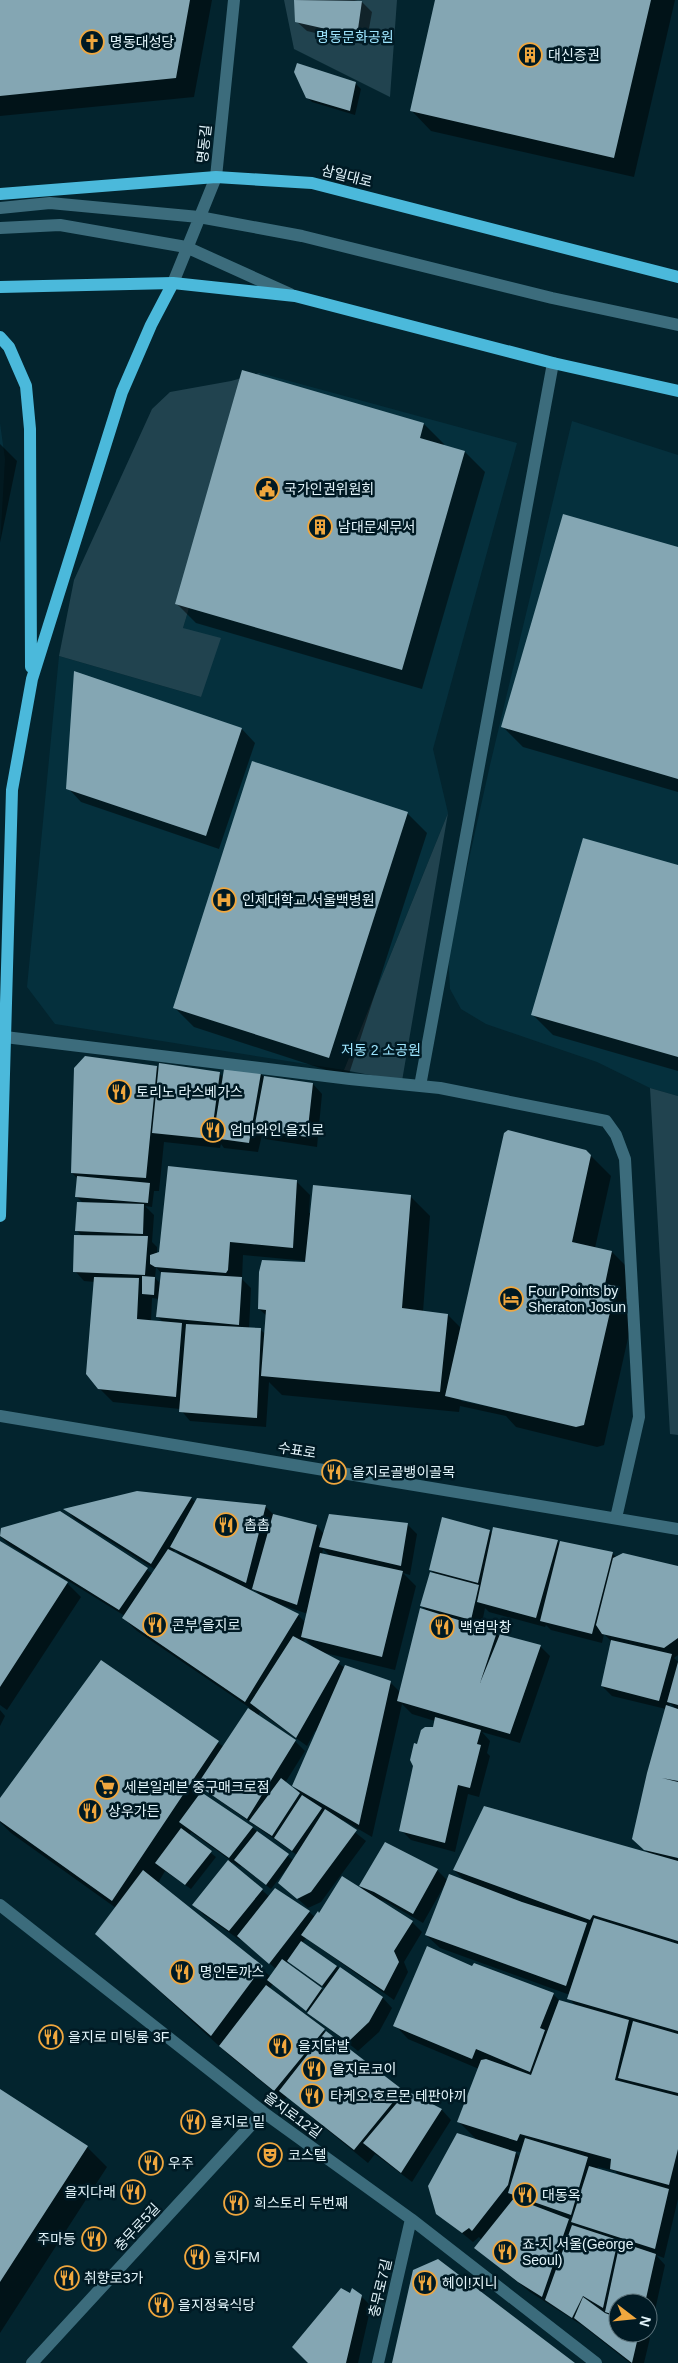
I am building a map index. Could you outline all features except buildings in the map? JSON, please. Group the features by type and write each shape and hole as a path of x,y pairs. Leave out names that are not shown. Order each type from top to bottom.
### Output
{"main road":[{"name":"삼일대로","path":"0,194 216,177 312,183 678,277"},
{"path":"0,287 173,283 294,296 553,363 678,391"},
{"path":"0,1216 12,790 32,679 122,392 151,326 173,283"},
{"path":"0,336 10,347 26,386 30,428 32,679"}],"street":[{"name":"명동길","path":"173,283 216,177 234,0"},
{"path":"0,208 50,203 199,217 302,236 552,298 678,325"},
{"path":"0,228 60,225 186,247 294,296"},
{"path":"420,1086 553,363"},
{"path":"5,1037 350,1079 440,1088 606,1121 616,1135 625,1159 639,1417 616,1518"},
{"name":"수표로","path":"0,1416 678,1529"},
{"name":"을지로12길","path":"0,1906 263,2112 411,2219 596,2363"},
{"name":"충무로5길","path":"32,2363 263,2112"},
{"name":"충무로7길","path":"378,2363 411,2219"}],"shaded area":[{"path":"260,373 517,443 433,749 448,813 344,1070 55,1024 27,987 59,656 201,697 183,628"},
{"path":"572,421 678,455 678,1096 650,1088 597,1062 486,1024 461,1009 450,989 448,953 490,765"},
{"path":"0,423 5,459 0,546"}],"green space":[{"name":"명동문화공원","path":"284,0 397,0 390,97 294,49"},
{"path":"260,373 183,628 221,638 201,697 59,656 74,580 152,409 170,392 231,381"},
{"name":"저동 2 소공원","path":"448,813 402,1081 344,1070"},
{"path":"650,1088 678,1096 678,1435 670,1434"}],"place":[{"name":"명동대성당","path":"92,42"},
{"name":"대신증권","path":"530,55"},
{"name":"국가인권위원회","path":"267,489"},
{"name":"남대문세무서","path":"320,527"},
{"name":"인제대학교 서울백병원","path":"224,900"},
{"name":"토리노 라스베가스","path":"119,1092"},
{"name":"엄마와인 을지로","path":"213,1130"},
{"name":"Four Points by Sheraton Josun","path":"511,1299"},
{"name":"을지로골뱅이골목","path":"334,1472"},
{"name":"촙촙","path":"226,1525"},
{"name":"콘부 을지로","path":"155,1625"},
{"name":"백염막창","path":"442,1627"},
{"name":"세븐일레븐 중구매크로점","path":"107,1787"},
{"name":"상우가든","path":"90,1811"},
{"name":"명인돈까스","path":"182,1972"},
{"name":"을지로 미팅룸 3F","path":"51,2037"},
{"name":"을지닭발","path":"280,2046"},
{"name":"을지로코이","path":"314,2069"},
{"name":"타케오 호르몬 테판야끼","path":"312,2096"},
{"name":"을지로 밑","path":"193,2122"},
{"name":"코스텔","path":"270,2155"},
{"name":"우주","path":"151,2163"},
{"name":"을지다래","path":"133,2192"},
{"name":"대동옥","path":"525,2195"},
{"name":"희스토리 두번째","path":"236,2203"},
{"name":"주마등","path":"94,2239"},
{"name":"죠-지 서울(George Seoul)","path":"505,2252"},
{"name":"을지FM","path":"197,2257"},
{"name":"취향로3가","path":"67,2278"},
{"name":"헤이!지니","path":"425,2283"},
{"name":"을지정육식당","path":"161,2305"}]}
